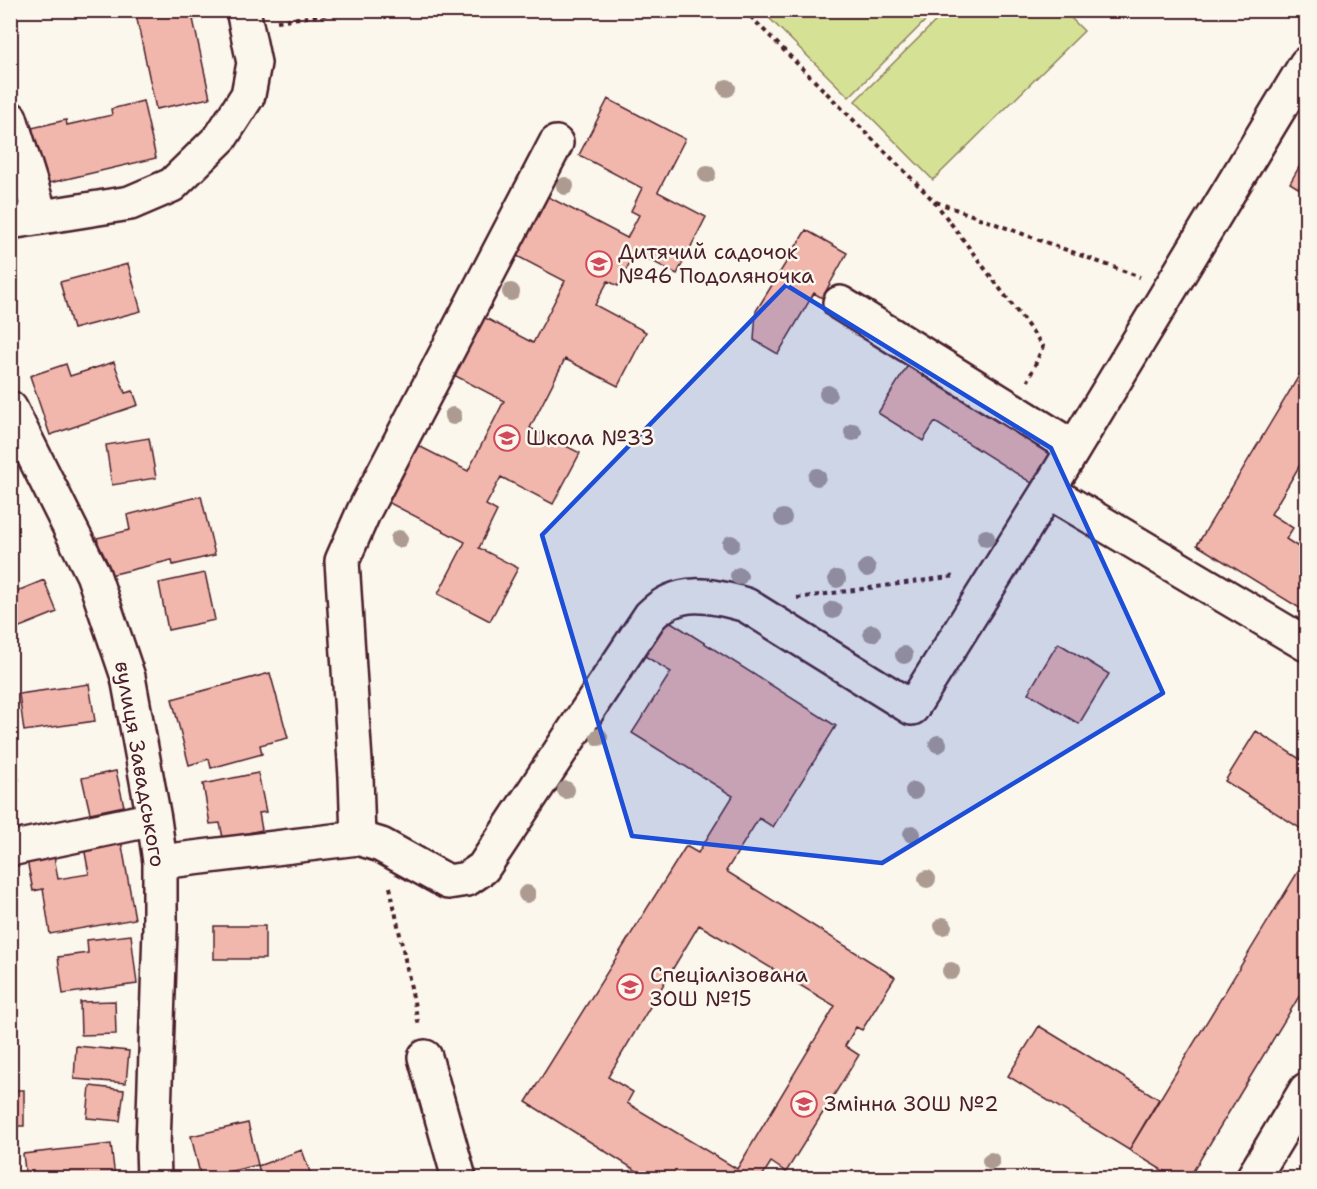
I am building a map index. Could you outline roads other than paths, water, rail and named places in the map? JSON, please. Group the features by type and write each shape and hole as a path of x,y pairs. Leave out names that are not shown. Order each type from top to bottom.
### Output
{"street":[{"path":"10,118 26,220 130,203 172,184 221,137 248,95 254,63 244,18"},
{"path":"160,862 369,842 448,882 467,879 483,868 650,616 660,605 692,594 717,596 746,605 912,708 1048,491 1306,64"},
{"path":"369,842 356,777 342,561 364,511 556,143"},
{"path":"840,303 1074,448"},
{"name":"вулиця Завадського","path":"10,408 93,574 128,677 160,862 154,1179"},
{"path":"1048,491 1306,644"},
{"path":"10,849 154,819"},
{"path":"425,1057 459,1179"},
{"path":"1253,1179 1306,1090"}],"place":[{"name":"Дитячий садочок №46 Подоляночка","path":"599,264"},
{"name":"Школа №33","path":"507,438"},
{"name":"Спеціалізована ЗОШ №15","path":"630,987"},
{"name":"Змінна ЗОШ №2","path":"804,1104"}]}
